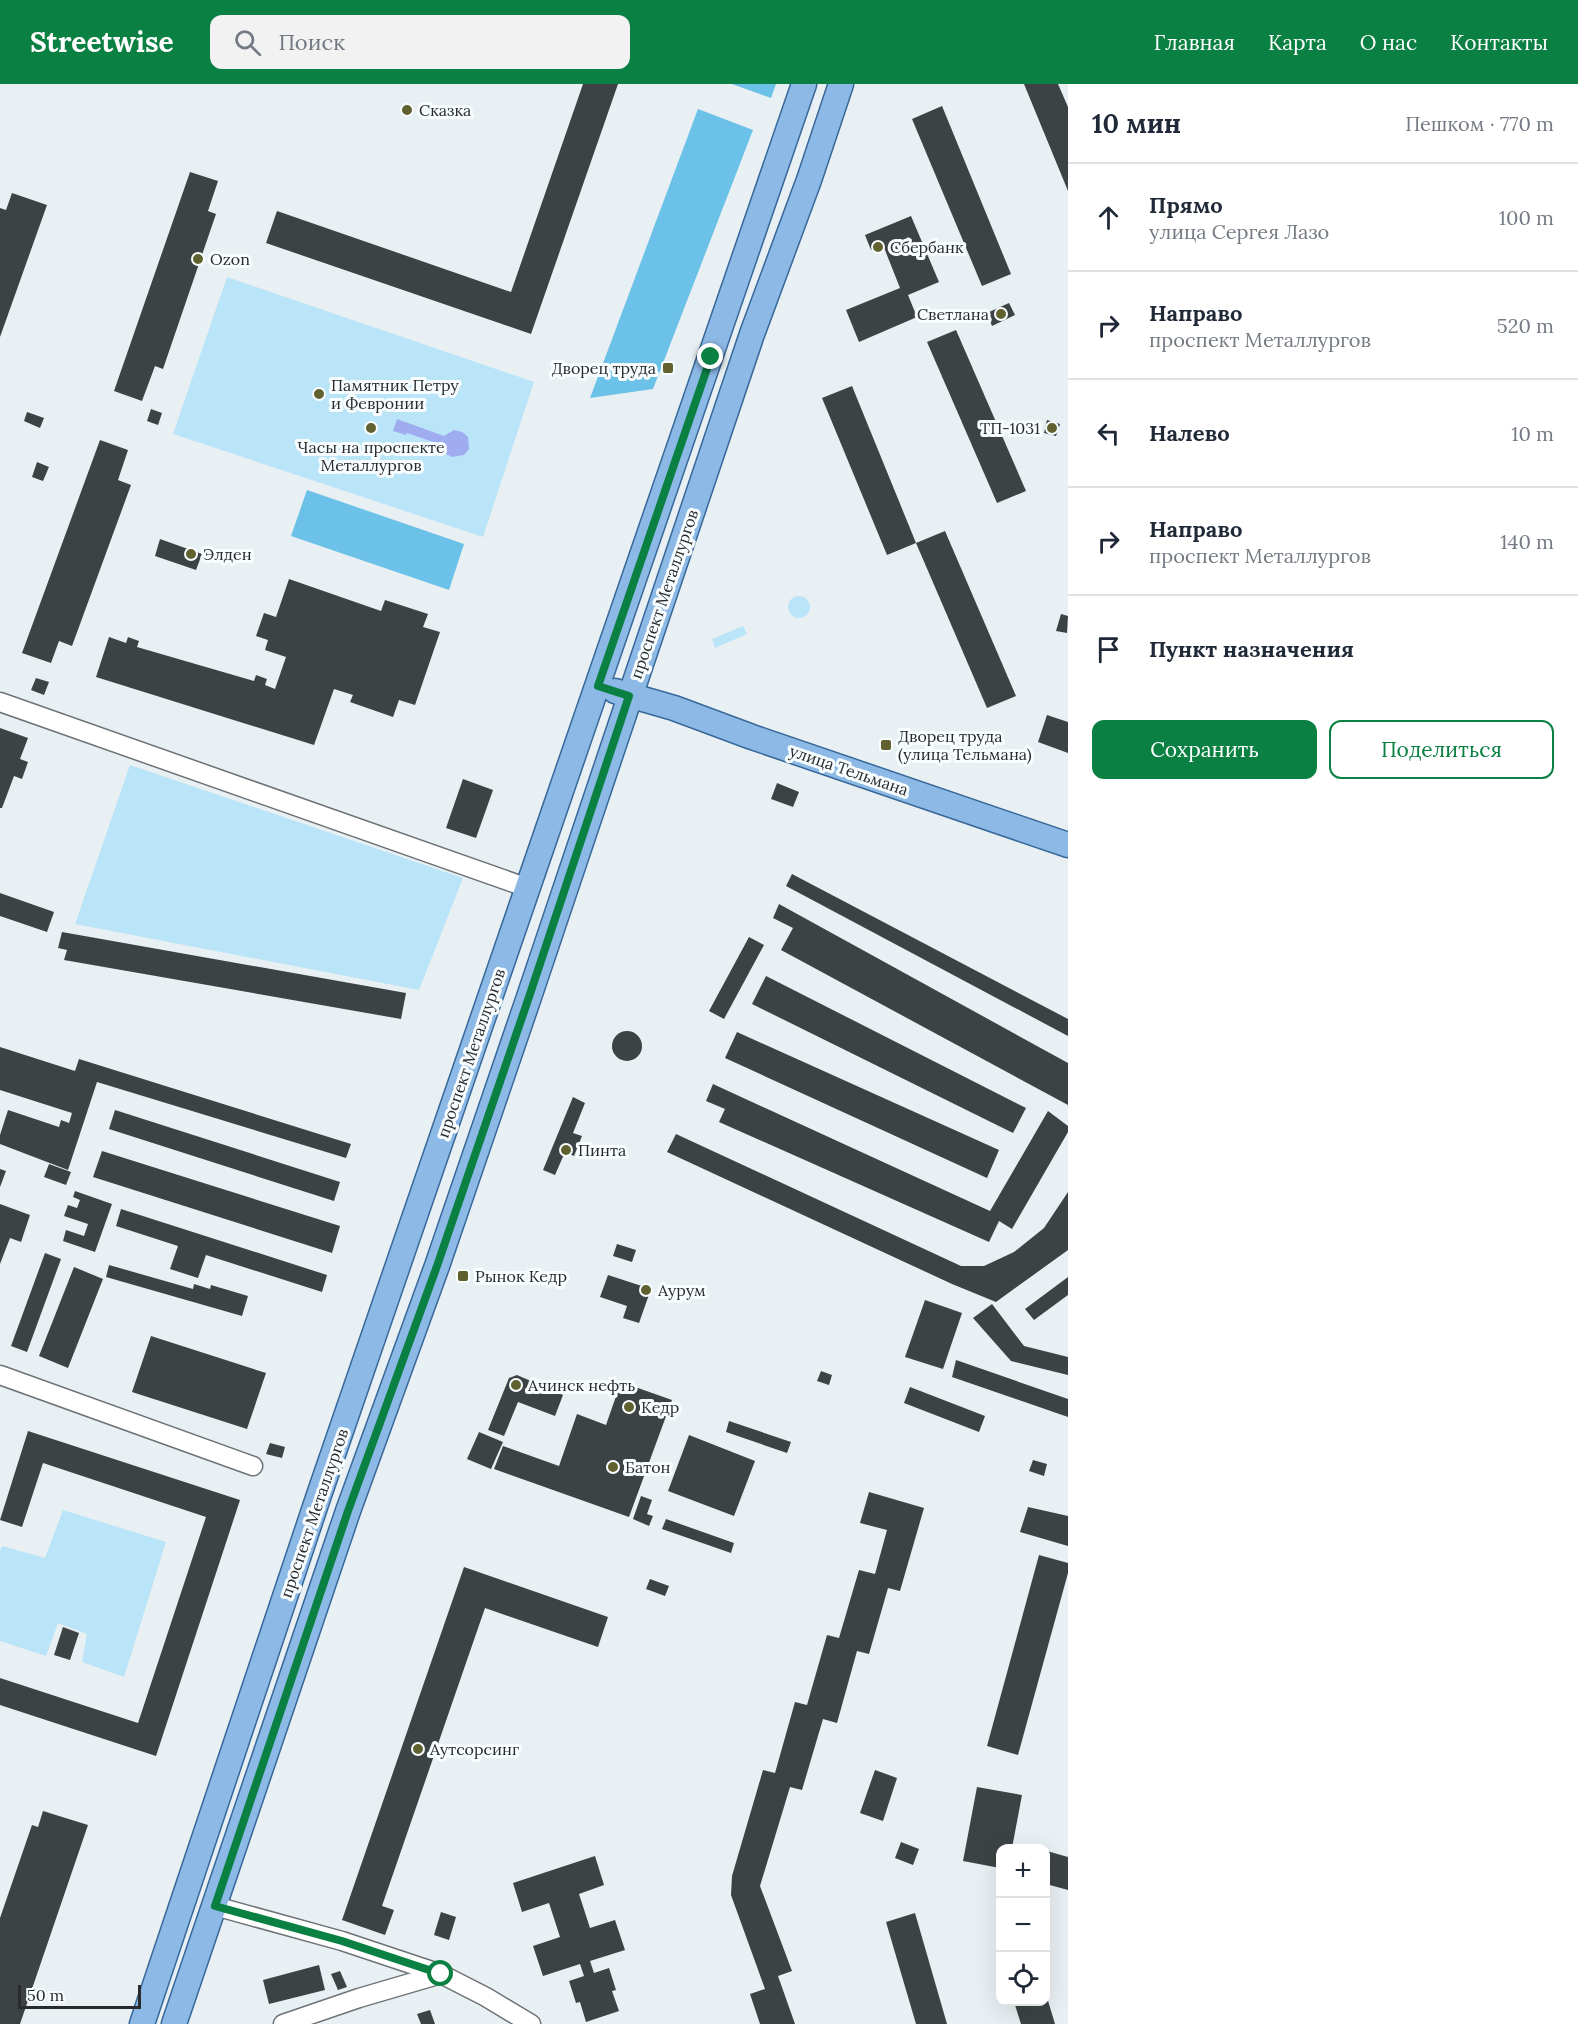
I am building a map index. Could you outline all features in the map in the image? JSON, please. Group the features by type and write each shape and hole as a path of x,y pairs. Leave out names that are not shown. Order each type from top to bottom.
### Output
{"main road":[{"name":"проспект Металлургов","path":"142,2024 319,1495 804,84"},
{"name":"проспект Металлургов","path":"174,2024 348,1511 437,1266 752,334 809,180 841,84"},
{"name":"улица Тельмана","path":"598,686 674,708 763,741 1068,845"},
{"path":"185,1901 215,1906"}],"street":[{"path":"0,702 528,888"},
{"path":"0,1375 253,1466"},
{"path":"215,1906 342,1941 441,1974 531,2024"},
{"path":"283,2024 359,1998 441,1974"}],"shaded area":[{"path":"732,84 776,84 771,98"},
{"path":"698,109 753,130 653,389 590,398"},
{"path":"227,277 534,382 483,537 173,434"},
{"path":"397,419 444,436 454,430 462,432 468,437 469,449 464,455 452,457 446,454 442,445 407,433 406,435 393,431"},
{"path":"307,490 464,544 449,590 291,536"},
{"path":"795,596 803,596 810,603 810,611 803,618 795,618 788,611 788,603"},
{"path":"743,626 747,634 715,648 712,639"},
{"path":"130,765 463,878 419,990 75,924"},
{"path":"63,1510 166,1542 124,1677 82,1662 87,1634 58,1623 46,1656 0,1641 0,1551 2,1546 45,1558"}],"building":[{"path":"583,84 618,84 531,334 266,243 277,211 511,292"},
{"path":"1024,84 1058,84 1068,107 1068,191"},
{"path":"942,106 1011,274 982,286 912,119"},
{"path":"190,172 218,181 208,211 216,214 163,369 155,366 142,401 114,391"},
{"path":"12,193 47,205 0,337 0,208 6,210"},
{"path":"911,216 939,282 908,295 917,317 859,342 846,310 900,288 883,245 871,250 865,235"},
{"name":"Светлана","path":"1009,303 1015,315 992,326 987,313"},
{"path":"956,330 1026,491 997,503 927,342"},
{"path":"852,386 916,543 887,555 822,398"},
{"path":"151,409 162,413 158,425 147,421"},
{"path":"27,412 44,418 40,428 24,421"},
{"name":"ТП-1031","path":"1047,420 1060,424 1056,436 1044,433"},
{"path":"100,440 128,450 118,480 131,485 72,646 59,641 51,663 22,653"},
{"path":"37,462 49,467 43,481 32,477"},
{"path":"945,531 1016,696 987,708 916,543"},
{"path":"160,539 202,554 196,570 155,556"},
{"path":"289,579 381,611 385,600 428,614 423,627 440,632 415,705 399,700 393,717 350,702 353,695 334,689 314,745 96,677 109,637 126,643 128,637 139,641 137,647 254,681 256,675 267,679 265,685 275,689 286,657 265,650 268,640 256,636 264,613 276,617"},
{"path":"1061,614 1068,616 1067,633 1056,631"},
{"path":"36,678 49,682 44,695 31,690"},
{"path":"1047,715 1068,722 1068,753 1038,742"},
{"path":"0,728 28,738 20,759 28,762 22,779 14,776 2,808 0,808"},
{"path":"463,779 493,790 476,838 446,828"},
{"path":"777,783 799,792 793,807 771,799"},
{"path":"792,874 1068,1019 1068,1036 786,886"},
{"path":"0,893 54,912 47,932 0,916"},
{"path":"779,904 1068,1063 1068,1105 781,950 793,928 773,918"},
{"path":"62,932 406,993 401,1019 64,960 67,950 58,948"},
{"path":"749,937 764,945 724,1019 709,1011"},
{"path":"766,976 1026,1108 1013,1133 752,1004"},
{"path":"627,1031 638,1035 642,1046 638,1057 627,1061 616,1057 612,1046 616,1035"},
{"path":"737,1032 999,1150 987,1178 725,1058"},
{"path":"0,1047 75,1071 79,1059 351,1144 346,1158 97,1082 68,1170 0,1144 0,1135 8,1110 59,1127 61,1120 69,1123 72,1113 0,1090"},
{"path":"713,1084 990,1211 1048,1111 1068,1126 1068,1132 1012,1229 999,1221 989,1242 719,1122 725,1109 706,1101"},
{"path":"573,1097 585,1103 573,1133 582,1136 574,1156 565,1152 555,1175 543,1170"},
{"path":"115,1110 340,1182 334,1201 109,1129"},
{"path":"676,1134 961,1266 984,1266 1014,1252 1044,1228 1068,1192 1068,1250 996,1302 952,1284 667,1152"},
{"path":"102,1151 340,1226 332,1253 93,1177"},
{"path":"49,1164 71,1172 66,1185 44,1177"},
{"path":"0,1169 6,1171 0,1187"},
{"path":"75,1191 112,1204 95,1252 63,1241 66,1230 84,1236 88,1224 64,1216 68,1205 77,1208 80,1200 73,1197"},
{"path":"0,1204 30,1215 21,1242 10,1238 0,1264"},
{"path":"121,1209 327,1275 322,1292 206,1255 198,1278 170,1269 178,1246 116,1226"},
{"path":"617,1244 636,1250 632,1262 613,1256"},
{"path":"45,1253 61,1259 27,1352 11,1346"},
{"path":"109,1265 193,1289 194,1284 210,1289 211,1285 248,1296 242,1316 106,1277"},
{"path":"74,1267 103,1279 68,1368 39,1356"},
{"path":"608,1275 651,1289 639,1323 623,1318 627,1306 600,1297"},
{"path":"1068,1277 1068,1295 1034,1320 1025,1309"},
{"path":"925,1300 962,1313 943,1369 905,1357"},
{"path":"992,1304 1024,1346 1068,1357 1068,1375 1011,1361 973,1318"},
{"path":"151,1336 266,1373 247,1429 132,1392"},
{"path":"956,1360 1068,1399 1068,1417 952,1377"},
{"path":"821,1371 832,1375 829,1385 817,1381"},
{"path":"517,1375 563,1395 555,1416 518,1402 504,1436 488,1430 509,1378"},
{"path":"621,1382 672,1400 629,1517 494,1469 503,1446 559,1466 577,1414 606,1425"},
{"path":"910,1387 985,1416 979,1432 904,1403"},
{"path":"729,1421 791,1442 787,1453 726,1432"},
{"path":"28,1431 240,1500 156,1756 0,1705 0,1678 138,1723 206,1517 43,1463 22,1527 0,1520"},
{"path":"479,1432 503,1442 491,1469 467,1459"},
{"path":"689,1435 755,1461 734,1516 668,1491"},
{"path":"270,1443 285,1447 282,1458 266,1454"},
{"path":"1033,1460 1047,1464 1044,1476 1029,1471"},
{"path":"869,1492 924,1508 900,1591 888,1588 869,1654 857,1651 837,1723 823,1719 802,1790 790,1787 760,1886 792,1971 778,1976 795,2024 760,2024 750,1994 765,1989 731,1895 732,1876 763,1770 775,1773 795,1702 807,1705 827,1635 839,1638 859,1570 875,1574 887,1530 860,1523"},
{"path":"641,1496 652,1500 647,1514 653,1516 649,1526 633,1519"},
{"path":"1028,1507 1068,1516 1068,1546 1020,1532"},
{"path":"666,1519 734,1543 731,1553 662,1529"},
{"path":"1039,1555 1068,1563 1068,1573 1018,1755 987,1746"},
{"path":"464,1567 608,1617 598,1647 485,1608 382,1906 394,1910 385,1935 342,1920"},
{"path":"650,1579 669,1586 665,1596 646,1589"},
{"path":"63,1627 79,1633 70,1660 54,1655"},
{"path":"875,1770 897,1778 883,1821 860,1813"},
{"path":"977,1787 1022,1795 1013,1844 996,1844 996,1867 963,1861"},
{"path":"43,1811 88,1825 20,2024 0,2024 0,1918 32,1825 38,1827"},
{"path":"901,1842 919,1849 913,1865 895,1858"},
{"path":"1050,1852 1068,1857 1068,1890 1050,1885"},
{"path":"595,1856 604,1885 579,1894 590,1928 615,1920 625,1950 590,1961 594,1973 609,1968 616,1990 612,1991 619,2011 586,2022 580,2002 576,2003 569,1981 584,1976 580,1964 543,1976 533,1946 560,1937 549,1903 522,1912 513,1883"},
{"path":"441,1912 456,1917 449,1940 434,1935"},
{"path":"915,1913 947,2024 916,2024 886,1922"},
{"path":"319,1965 325,1990 269,2004 263,1980"},
{"path":"340,1971 347,1987 338,1990 331,1974"},
{"path":"1015,2006 1050,2006 1055,2024 1021,2024"},
{"path":"430,2010 435,2024 421,2024 417,2014"}],"place":[{"name":"Сказка","path":"407,110"},
{"name":"Сбербанк","path":"878,247"},
{"name":"Ozon","path":"198,259"},
{"name":"Светлана","path":"1001,314"},
{"name":"Дворец труда","path":"668,368"},
{"name":"Памятник Петру и Февронии","path":"319,394"},
{"name":"Часы на проспекте Металлургов","path":"371,428"},
{"name":"ТП-1031","path":"1052,428"},
{"name":"Элден","path":"191,554"},
{"name":"Дворец труда (улица Тельмана)","path":"886,745"},
{"name":"Пинта","path":"566,1150"},
{"name":"Рынок Кедр","path":"463,1276"},
{"name":"Аурум","path":"646,1290"},
{"name":"Ачинск нефть","path":"516,1385"},
{"name":"Кедр","path":"629,1407"},
{"name":"Батон","path":"613,1467"},
{"name":"Аутсорсинг","path":"418,1749"}],"route":[{"path":"441,1974 342,1941 215,1906 348,1511 437,1266 629,696 598,686 711,357"}]}
